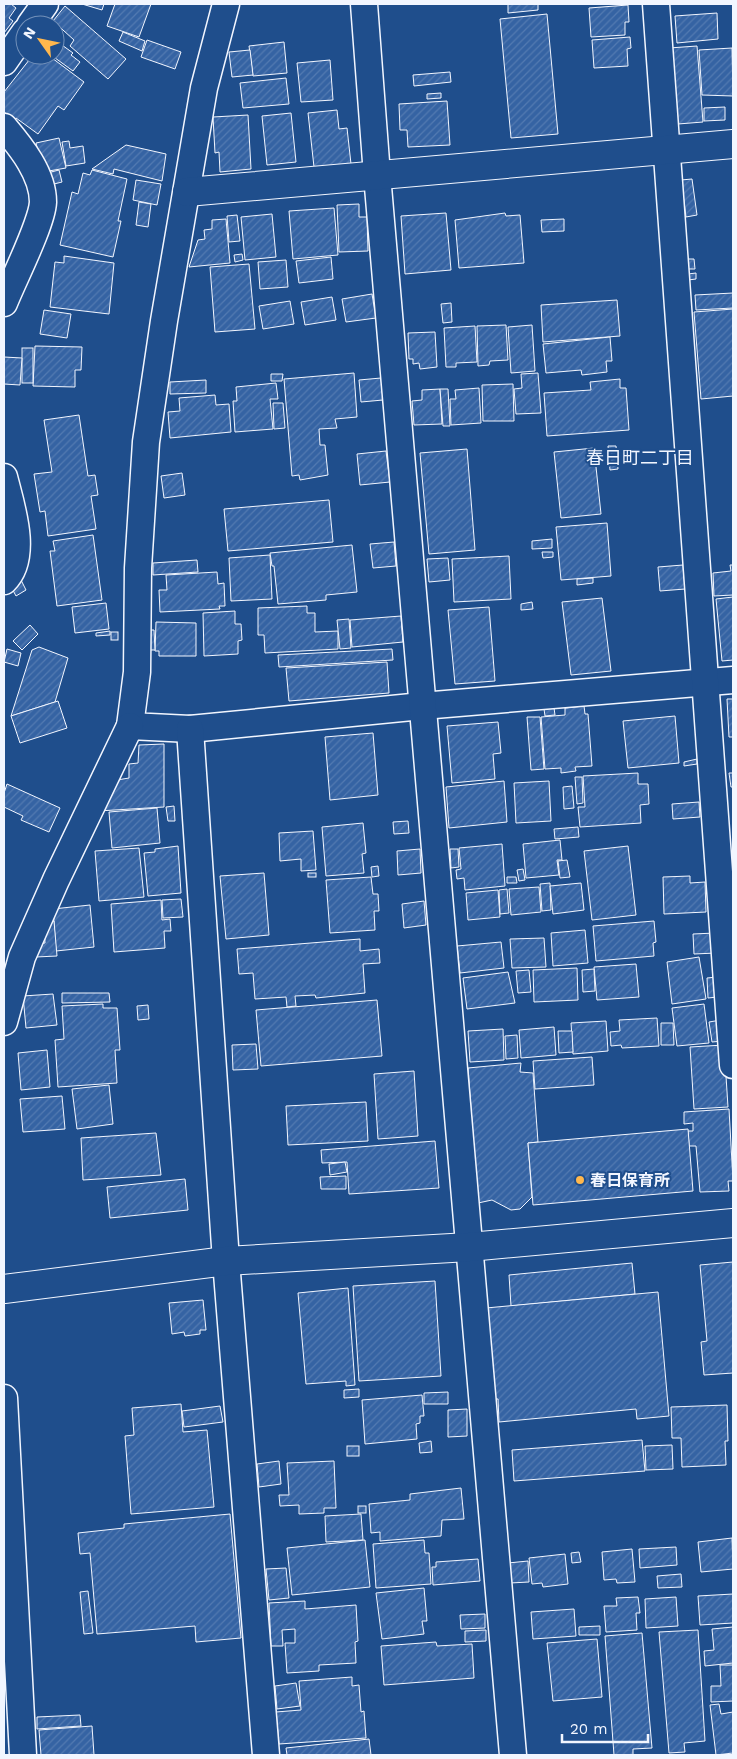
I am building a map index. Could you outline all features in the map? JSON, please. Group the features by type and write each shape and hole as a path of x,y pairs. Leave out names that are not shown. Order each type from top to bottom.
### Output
{"street":[{"path":"37,15 45,4"},
{"path":"4,1022 22,957 56,880 130,726 137,672 138,568 146,442 164,321 204,88 226,4"},
{"path":"364,4 422,706 513,1755"},
{"path":"656,4 733,1065"},
{"path":"4,62 15,46"},
{"path":"4,127 32,165 40,184 43,202 39,218 4,303"},
{"path":"187,192 733,144"},
{"path":"4,476 17,528 18,544 10,572 4,581"},
{"path":"130,726 190,729 422,706 733,680"},
{"path":"190,729 226,1261 266,1755"},
{"path":"4,1289 226,1261 469,1247 733,1223"},
{"path":"4,1398 23,1755"}],"building":[{"path":"4,4 11,4 16,8 9,18 13,21 4,33"},
{"path":"82,4 104,4 102,10"},
{"path":"115,4 151,4 139,37 107,26"},
{"path":"508,4 538,4 538,10 508,13"},
{"path":"628,5 629,22 625,22 625,35 591,37 589,8"},
{"path":"65,6 126,59 108,79 70,46 74,40 65,32 65,15 58,15"},
{"path":"717,13 718,39 677,43 675,16"},
{"path":"547,14 558,134 511,138 500,19"},
{"path":"123,32 145,41 142,51 119,41"},
{"path":"630,37 631,48 627,49 628,66 594,68 592,40"},
{"path":"147,40 181,52 175,69 141,57"},
{"path":"284,42 287,73 253,76 249,46"},
{"path":"697,46 703,122 678,124 669,48"},
{"path":"65,47 80,62 73,71 65,65"},
{"path":"732,48 733,96 702,95 699,50"},
{"path":"250,50 253,75 232,77 229,52"},
{"path":"330,60 333,100 301,102 297,63"},
{"path":"25,65 61,65 84,82 64,110 58,106 38,134 4,112 4,92"},
{"path":"450,72 451,82 414,86 413,75"},
{"path":"286,78 289,104 243,108 240,83"},
{"path":"441,93 441,98 427,99 427,94"},
{"path":"447,101 450,145 408,147 407,130 400,130 399,104"},
{"path":"725,107 725,120 704,121 704,108"},
{"path":"337,110 339,129 347,128 351,164 314,167 308,113"},
{"path":"291,113 296,162 267,165 262,116"},
{"path":"248,115 251,169 220,172 219,152 215,153 213,117"},
{"path":"59,138 66,168 43,172 36,143"},
{"path":"69,141 70,148 83,146 85,163 66,166 62,142"},
{"path":"126,145 166,154 162,181 114,169 113,174 92,169"},
{"path":"59,170 62,182 46,186 43,174"},
{"path":"92,170 127,179 118,221 121,221 113,257 60,245 72,192 78,194 83,173 90,175"},
{"path":"692,179 697,215 686,217 681,180"},
{"path":"136,180 161,184 157,205 133,200"},
{"path":"139,202 151,204 148,227 136,225"},
{"path":"359,204 359,217 367,217 368,251 339,252 337,205"},
{"path":"334,208 338,255 293,259 289,211"},
{"path":"446,213 451,270 405,274 401,216"},
{"path":"505,213 506,216 520,215 524,263 459,268 455,220"},
{"path":"272,214 276,257 245,260 241,217"},
{"path":"237,215 240,241 229,242 227,216"},
{"path":"226,219 230,263 189,267 198,240 205,239 204,230 212,229 212,220"},
{"path":"564,219 564,231 542,232 541,220"},
{"path":"242,254 243,260 235,262 234,255"},
{"path":"64,256 114,263 109,314 50,307 55,262 64,263"},
{"path":"331,257 333,279 299,283 296,261"},
{"path":"687,259 694,259 695,269 688,269"},
{"path":"286,260 288,287 260,289 258,262"},
{"path":"249,264 255,329 215,332 210,267"},
{"path":"696,273 696,279 688,280 688,274"},
{"path":"733,293 733,308 696,310 695,295"},
{"path":"372,294 376,318 346,322 342,299"},
{"path":"332,297 336,320 305,325 301,302"},
{"path":"617,300 620,336 543,342 541,305"},
{"path":"290,301 294,324 263,329 259,306"},
{"path":"451,303 452,322 443,323 441,304"},
{"path":"733,309 733,396 701,399 694,312"},
{"path":"44,310 71,314 67,338 40,334"},
{"path":"506,325 508,360 490,361 489,365 478,366 477,326"},
{"path":"532,325 535,371 511,373 508,327"},
{"path":"475,326 477,362 456,363 456,367 446,367 444,328"},
{"path":"435,332 437,367 420,369 419,363 413,364 413,359 409,359 408,333"},
{"path":"610,337 612,361 606,361 607,372 582,375 581,370 546,373 543,344"},
{"path":"35,346 82,347 81,370 75,370 75,387 33,386"},
{"path":"22,348 33,348 33,383 22,383"},
{"path":"4,357 22,358 20,385 4,384"},
{"path":"354,373 357,417 335,419 337,428 319,429 320,445 325,445 328,475 300,480 299,475 292,476 284,379"},
{"path":"538,373 541,413 516,414 514,389 522,388 521,374"},
{"path":"271,374 283,374 282,381 271,381"},
{"path":"381,378 383,400 361,402 359,380"},
{"path":"620,379 620,388 626,388 629,430 547,436 544,393 591,390 590,382"},
{"path":"206,380 206,393 170,394 170,382"},
{"path":"276,383 278,399 270,399 273,429 235,432 233,401 237,401 236,387"},
{"path":"513,384 514,421 483,421 482,385"},
{"path":"479,388 481,423 451,425 450,399 456,399 455,390"},
{"path":"440,389 442,424 414,425 412,401 422,400 422,390"},
{"path":"440,389 448,389 450,426 443,426"},
{"path":"215,395 216,405 229,404 231,432 170,438 168,412 180,411 179,398"},
{"path":"273,403 283,403 285,428 274,429"},
{"path":"79,415 88,476 95,475 98,495 91,496 96,529 48,536 45,511 40,512 34,474 52,472 44,420"},
{"path":"608,446 616,446 618,469 610,470"},
{"path":"594,448 601,514 561,518 554,452"},
{"path":"467,449 475,550 429,554 420,453"},
{"path":"386,451 390,482 360,485 357,454"},
{"path":"182,473 185,495 164,498 161,476"},
{"path":"329,500 333,542 228,551 224,509"},
{"path":"607,523 611,576 561,580 556,527"},
{"path":"93,535 102,600 57,606 50,551 55,551 53,541"},
{"path":"552,539 552,548 532,549 532,541"},
{"path":"394,542 396,566 373,568 370,544"},
{"path":"352,545 357,592 326,595 326,600 278,604 274,566 272,566 270,553"},
{"path":"542,552 553,552 553,557 543,558"},
{"path":"270,555 272,599 231,601 229,558"},
{"path":"509,556 511,599 454,602 452,559"},
{"path":"448,558 450,580 429,582 427,559"},
{"path":"197,560 198,572 153,575 153,563"},
{"path":"683,565 685,589 660,591 658,567"},
{"path":"730,565 733,565 733,595 714,596 713,573 731,571"},
{"path":"217,572 218,584 224,583 225,606 219,606 220,609 160,612 159,590 167,590 166,575"},
{"path":"18,574 26,590 16,596 7,579"},
{"path":"593,578 593,583 577,585 577,579"},
{"path":"733,597 733,660 722,661 716,599"},
{"path":"602,598 611,671 571,675 562,602"},
{"path":"532,602 533,609 521,610 521,604"},
{"path":"106,603 109,629 75,633 72,607"},
{"path":"307,606 307,613 315,613 315,632 338,631 338,649 265,653 264,635 258,635 258,608"},
{"path":"489,607 495,681 455,684 448,610"},
{"path":"235,611 235,624 241,624 242,640 238,641 238,654 204,656 203,613"},
{"path":"401,616 403,642 352,647 350,620"},
{"path":"349,619 351,648 340,649 337,620"},
{"path":"156,622 196,623 196,656 159,656 159,651 155,651"},
{"path":"30,625 38,634 22,650 13,641"},
{"path":"148,630 154,630 155,650 148,650"},
{"path":"110,631 110,635 96,636 96,633"},
{"path":"111,632 118,632 118,640 111,640"},
{"path":"39,647 68,658 55,702 11,716 32,650"},
{"path":"7,649 21,653 18,666 4,662"},
{"path":"392,649 393,660 279,667 278,655"},
{"path":"387,662 389,693 289,701 286,668"},
{"path":"727,699 733,699 733,737 729,737"},
{"path":"58,701 67,728 20,743 11,716"},
{"path":"584,706 585,714 588,714 592,766 575,767 576,771 561,773 561,768 545,769 541,717 565,715 565,708"},
{"path":"554,708 555,715 545,716 544,709"},
{"path":"675,716 679,763 628,768 623,721"},
{"path":"527,717 540,717 544,769 531,770"},
{"path":"498,722 501,753 493,754 495,779 452,783 447,726"},
{"path":"373,733 378,795 330,800 325,737"},
{"path":"164,744 164,807 98,811 117,780 129,778 129,764 138,763 139,745"},
{"path":"697,759 697,764 684,766 684,762"},
{"path":"638,773 638,784 648,784 649,804 640,805 641,823 580,827 578,807 585,807 583,776"},
{"path":"729,773 733,773 733,787 731,787"},
{"path":"575,777 582,777 583,803 577,804"},
{"path":"504,781 507,822 449,828 446,787"},
{"path":"549,781 551,821 516,823 514,783"},
{"path":"7,784 60,808 49,832 21,820 23,816 4,807 4,793"},
{"path":"572,786 574,808 564,809 563,787"},
{"path":"699,802 700,817 673,819 672,804"},
{"path":"174,806 175,821 168,821 166,807"},
{"path":"157,808 160,843 112,848 109,812"},
{"path":"408,821 409,833 394,834 393,822"},
{"path":"363,823 366,853 362,854 364,873 326,876 322,827"},
{"path":"578,827 579,837 555,839 554,829"},
{"path":"313,831 316,870 301,871 301,859 280,861 279,833"},
{"path":"560,840 562,860 557,860 559,875 526,878 523,844"},
{"path":"502,844 505,886 465,890 464,878 457,879 456,870 461,869 459,848"},
{"path":"178,846 181,893 148,896 144,853 155,852 155,849"},
{"path":"628,846 636,915 592,920 584,851"},
{"path":"139,848 144,897 99,901 95,851"},
{"path":"420,849 421,873 398,875 397,851"},
{"path":"450,849 458,849 459,867 451,868"},
{"path":"567,860 570,877 560,878 558,861"},
{"path":"378,866 379,876 372,877 371,867"},
{"path":"523,869 525,880 519,881 517,870"},
{"path":"264,873 269,935 226,939 220,876"},
{"path":"308,873 316,873 316,877 308,877"},
{"path":"690,876 690,883 705,882 706,912 664,914 663,877"},
{"path":"371,877 373,894 378,894 379,911 374,911 375,930 330,933 326,880"},
{"path":"507,877 516,877 517,883 507,883"},
{"path":"550,883 551,910 542,911 540,884"},
{"path":"581,883 584,910 553,914 550,886"},
{"path":"539,887 541,912 511,915 509,889"},
{"path":"507,889 509,913 500,914 499,890"},
{"path":"498,890 500,917 468,920 466,893"},
{"path":"181,899 183,917 163,918 162,900"},
{"path":"161,900 162,920 170,919 171,931 164,931 165,948 114,952 111,904"},
{"path":"424,901 426,925 404,928 402,904"},
{"path":"90,905 94,947 56,951 53,909"},
{"path":"54,921 57,956 36,957 35,944 45,943 44,922"},
{"path":"654,921 656,942 653,943 654,956 596,961 593,926"},
{"path":"585,930 588,963 553,966 551,933"},
{"path":"715,933 716,953 694,954 693,934"},
{"path":"544,938 546,967 512,968 510,939"},
{"path":"360,939 360,951 379,949 380,963 363,964 365,993 316,998 315,995 295,996 296,1006 287,1007 286,997 255,999 253,973 239,974 237,949"},
{"path":"501,942 504,968 460,973 457,946"},
{"path":"699,957 706,999 672,1004 667,962"},
{"path":"636,964 639,997 597,1000 594,967"},
{"path":"577,968 578,1000 534,1002 533,970"},
{"path":"594,969 595,991 583,992 582,970"},
{"path":"529,970 531,992 518,993 516,971"},
{"path":"508,972 515,1003 467,1009 463,978"},
{"path":"717,977 718,997 708,998 707,978"},
{"path":"62,993 109,993 110,1002 62,1003"},
{"path":"53,994 57,1025 26,1028 23,996"},
{"path":"377,1000 382,1056 261,1066 256,1010"},
{"path":"103,1004 103,1008 117,1008 120,1050 115,1050 117,1083 58,1087 55,1040 64,1039 62,1006"},
{"path":"704,1004 709,1043 677,1046 672,1008"},
{"path":"148,1005 149,1019 138,1020 137,1006"},
{"path":"657,1018 659,1046 622,1048 621,1045 611,1046 610,1032 620,1031 619,1020"},
{"path":"721,1020 723,1041 712,1042 709,1022"},
{"path":"606,1021 608,1051 573,1054 571,1023"},
{"path":"661,1023 673,1023 674,1045 661,1045"},
{"path":"554,1027 556,1055 521,1058 519,1030"},
{"path":"503,1029 504,1060 470,1062 468,1031"},
{"path":"558,1031 572,1031 573,1052 559,1053"},
{"path":"517,1035 518,1058 506,1059 505,1036"},
{"path":"256,1044 258,1069 233,1070 232,1045"},
{"path":"724,1045 728,1107 694,1109 690,1047"},
{"path":"47,1050 50,1087 21,1090 18,1053"},
{"path":"592,1057 594,1085 535,1089 533,1061"},
{"path":"521,1063 520,1072 533,1073 538,1142 528,1143 532,1197 520,1209 511,1210 492,1200 478,1203 468,1068"},
{"path":"414,1071 418,1136 378,1139 374,1074"},
{"path":"109,1085 113,1124 77,1129 72,1089"},
{"path":"62,1096 65,1129 23,1132 20,1099"},
{"path":"366,1102 368,1141 288,1145 286,1106"},
{"path":"729,1109 733,1181 728,1181 729,1191 700,1192 696,1146 689,1146 688,1131 693,1131 693,1123 684,1124 684,1112"},
{"path":"688,1129 693,1191 533,1205 528,1143"},
{"path":"156,1133 161,1175 83,1180 81,1138"},
{"path":"435,1141 439,1188 349,1194 347,1162 322,1163 321,1150"},
{"path":"345,1162 347,1172 330,1175 329,1164"},
{"path":"346,1176 346,1189 321,1189 320,1177"},
{"path":"185,1179 188,1210 110,1218 107,1187"},
{"path":"733,1262 733,1373 704,1375 701,1342 707,1341 700,1265"},
{"path":"632,1263 635,1294 511,1306 509,1275"},
{"path":"435,1281 441,1376 359,1381 353,1286"},
{"path":"348,1288 355,1385 346,1386 346,1381 306,1384 298,1293"},
{"path":"658,1292 669,1416 637,1419 636,1409 499,1422 498,1399 494,1399 486,1308"},
{"path":"203,1300 206,1330 200,1330 200,1334 185,1336 184,1332 172,1334 169,1303"},
{"path":"359,1389 359,1397 344,1398 344,1390"},
{"path":"448,1392 448,1404 424,1404 424,1393"},
{"path":"422,1395 424,1416 420,1416 420,1423 416,1424 417,1439 365,1444 362,1400"},
{"path":"181,1404 183,1432 207,1430 214,1507 131,1514 125,1436 134,1435 132,1408"},
{"path":"727,1405 728,1441 725,1441 726,1465 682,1467 681,1438 672,1438 671,1407"},
{"path":"220,1406 223,1422 184,1427 182,1411"},
{"path":"467,1409 467,1436 448,1437 448,1410"},
{"path":"642,1440 645,1471 514,1481 512,1450"},
{"path":"431,1441 432,1452 420,1453 419,1443"},
{"path":"672,1445 673,1469 646,1470 645,1446"},
{"path":"347,1446 359,1446 359,1456 347,1456"},
{"path":"279,1461 281,1484 259,1487 257,1464"},
{"path":"334,1461 336,1508 324,1508 324,1513 299,1514 299,1505 280,1506 279,1495 289,1495 287,1463"},
{"path":"461,1488 464,1519 442,1520 441,1536 380,1541 380,1532 371,1533 369,1504 410,1500 410,1494"},
{"path":"358,1506 366,1506 366,1513 358,1513"},
{"path":"230,1514 241,1638 196,1642 195,1626 97,1634 90,1553 80,1554 78,1533 124,1528 124,1524"},
{"path":"361,1514 363,1540 326,1542 325,1516"},
{"path":"732,1538 733,1569 701,1572 698,1542"},
{"path":"365,1540 370,1587 292,1595 287,1548"},
{"path":"424,1540 425,1553 429,1553 431,1584 376,1588 373,1544"},
{"path":"676,1547 677,1565 640,1568 639,1549"},
{"path":"632,1549 635,1582 617,1583 616,1579 604,1580 602,1552"},
{"path":"579,1552 581,1562 572,1563 571,1553"},
{"path":"565,1554 568,1584 543,1587 542,1583 532,1584 529,1558"},
{"path":"478,1559 480,1581 433,1585 432,1567 436,1567 436,1562"},
{"path":"528,1561 529,1582 510,1583 508,1563"},
{"path":"286,1568 289,1598 269,1600 266,1569"},
{"path":"681,1574 682,1587 658,1588 657,1576"},
{"path":"424,1588 427,1621 422,1621 424,1634 382,1639 376,1593"},
{"path":"88,1591 93,1633 84,1634 80,1592"},
{"path":"733,1594 733,1623 700,1625 698,1596"},
{"path":"638,1597 640,1613 636,1613 637,1630 606,1632 604,1606 617,1606 616,1598"},
{"path":"676,1597 678,1626 646,1628 645,1599"},
{"path":"305,1601 305,1609 356,1605 358,1641 355,1642 356,1663 319,1665 319,1671 287,1673 285,1643 295,1643 295,1629 282,1630 283,1646 271,1646 269,1603"},
{"path":"574,1609 576,1636 533,1639 531,1612"},
{"path":"485,1614 485,1628 461,1629 460,1615"},
{"path":"600,1626 600,1635 579,1635 579,1627"},
{"path":"733,1627 733,1663 705,1666 704,1651 714,1650 712,1629"},
{"path":"486,1630 486,1641 465,1642 465,1631"},
{"path":"698,1630 705,1741 684,1743 685,1752 669,1753 659,1632"},
{"path":"642,1633 652,1748 633,1749 633,1755 614,1755 605,1636"},
{"path":"597,1639 602,1697 553,1701 547,1643"},
{"path":"436,1642 437,1646 472,1644 474,1678 384,1685 381,1646"},
{"path":"720,1665 733,1665 733,1701 711,1702 711,1686 721,1686"},
{"path":"352,1677 352,1686 359,1685 361,1712 364,1711 366,1738 279,1744 276,1712 301,1710 299,1681"},
{"path":"296,1683 300,1706 277,1709 275,1686"},
{"path":"719,1704 721,1714 733,1712 733,1753 716,1755 710,1705"},
{"path":"80,1715 81,1726 37,1729 37,1717"},
{"path":"92,1726 94,1755 41,1755 39,1730"},
{"path":"369,1739 371,1755 287,1755 286,1748"}],"place":[{"name":"春日保育所","path":"580,1180"}],"district":[{"name":"春日町二丁目","path":"640,458"}]}
